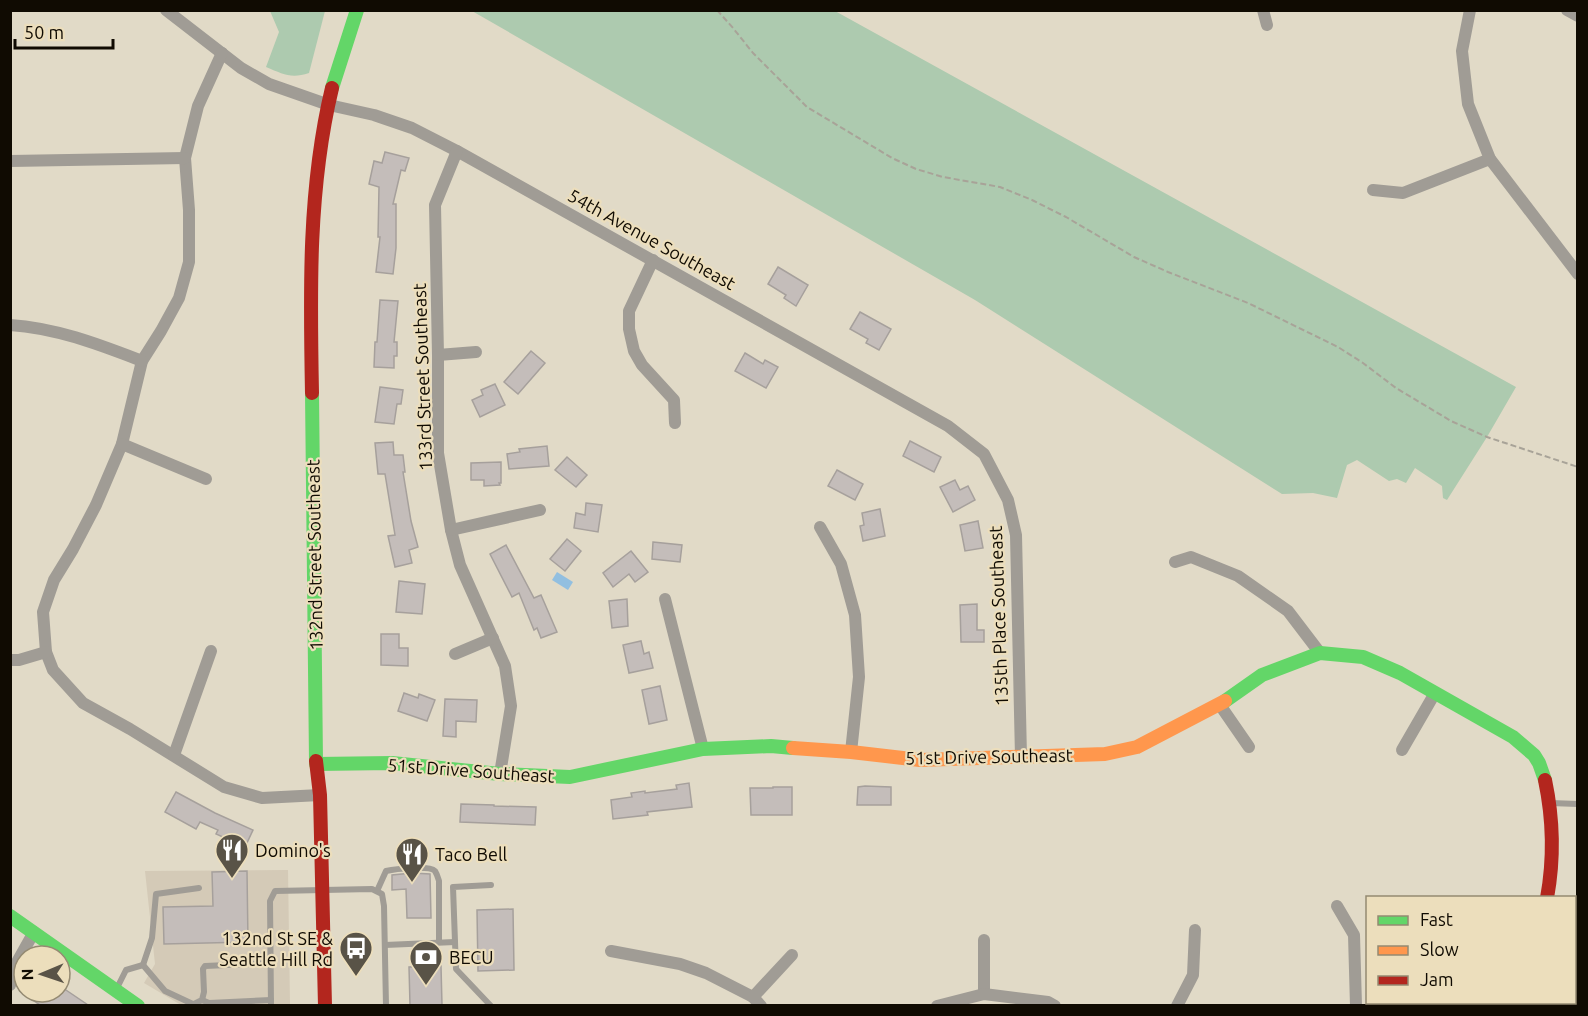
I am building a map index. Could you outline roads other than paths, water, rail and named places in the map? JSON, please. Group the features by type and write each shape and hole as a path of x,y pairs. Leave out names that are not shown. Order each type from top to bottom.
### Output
{"street":[{"name":"54th Avenue Southeast","path":"166,10 241,69 269,84 329,105 374,115 412,128 948,426"},
{"name":"132nd Street Southeast","path":"324,1005 320,795 316,764 311,276 316,191 323,136 343,52 357,10"},
{"path":"1263,10 1267,26"},
{"path":"1470,10 1462,51 1468,104 1490,159 1578,274"},
{"path":"1567,10 1578,16"},
{"path":"222,53 198,106 185,158 189,210 189,262 179,298 142,361 122,444 96,505 74,549 54,580 43,612 46,652 53,670 83,703 174,755 224,787 262,798 320,795"},
{"name":"133rd Street Southeast","path":"457,151 435,205 438,453 451,530 460,565 505,666 511,706 500,774"},
{"path":"10,161 185,158"},
{"path":"1373,190 1403,193 1490,159"},
{"path":"652,260 629,311 629,329 634,351 642,365 674,400 675,423"},
{"path":"10,325 30,326 85,340 142,361"},
{"path":"438,355 476,352"},
{"name":"135th Place Southeast","path":"948,426 984,454 1008,500 1011,512 1016,535 1021,757"},
{"path":"122,444 206,479"},
{"path":"451,530 540,510"},
{"path":"820,527 841,564 855,615 859,677 851,752"},
{"path":"1175,562 1191,557 1238,576 1288,611 1320,652"},
{"path":"665,599 703,749"},
{"path":"455,654 493,638"},
{"path":"174,755 211,651"},
{"path":"10,660 19,660 46,652"},
{"name":"51st Drive Southeast","path":"316,764 393,763 500,774 570,777 703,749 771,746 920,760 1105,754 1137,747 1220,705 1262,675 1320,652 1363,657 1400,673 1513,737 1529,748 1539,762 1547,784 1549,803"},
{"path":"1402,750 1435,693"},
{"path":"1220,705 1249,747"},
{"path":"1547,896 1551,867 1549,803"},
{"path":"1337,906 1354,935 1356,1005"},
{"path":"10,916 138,1005"},
{"path":"1177,1005 1194,975 1195,930"},
{"path":"10,985 16,964 34,932"},
{"path":"984,939 984,994"},
{"path":"611,951 680,964 706,973 757,1001 792,955"},
{"path":"937,1005 984,994 1048,1002 1055,1005"}],"lane":[{"path":"1549,803 1578,804"},
{"path":"377,891 386,871 394,868 430,868 435,871 439,881 439,942"},
{"path":"491,885 453,887 456,969 491,1005"},
{"path":"143,965 152,938 156,894 199,888"},
{"path":"202,1000 209,1003 271,1003 270,901 275,891 372,889 382,894 384,906 386,1005"},
{"path":"385,945 455,942"},
{"path":"143,965 165,991 195,1005 202,1000 205,966 270,963"},
{"path":"116,990 126,970 143,965"}],"water":[{"path":"557,572 573,582 568,590 552,580"}],"place":[{"name":"Domino's","path":"232,879"},
{"name":"Taco Bell","path":"412,883"},
{"name":"132nd St SE & Seattle Hill Rd","path":"356,977"},
{"name":"BECU","path":"426,986"}]}
